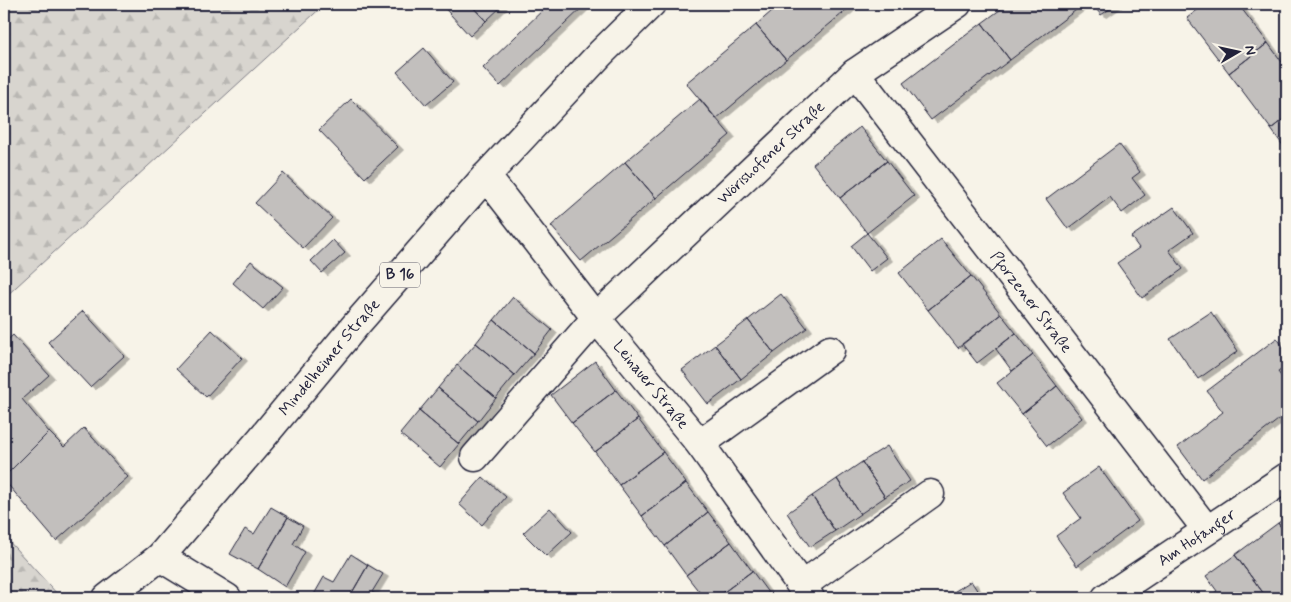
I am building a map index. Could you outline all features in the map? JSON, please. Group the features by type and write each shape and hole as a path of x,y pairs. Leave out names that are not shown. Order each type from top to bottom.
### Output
{"street":[{"name":"Mindelheimer Straße","path":"107,598 160,557 354,327 486,176 601,53 651,4"},
{"name":"Wörishofener Straße","path":"475,457 596,318 855,73 957,4"},
{"name":"Pforzener Straße","path":"855,73 1207,530"},
{"name":"Leinauer Straße","path":"486,176 596,318 700,444 805,592"},
{"path":"700,444 830,350"},
{"name":"Am Hofanger","path":"1106,598 1287,477"},
{"path":"805,592 930,494"},
{"path":"160,557 227,598"}],"green space":[{"path":"4,4 325,4 4,298"},
{"path":"4,536 60,597 4,598"}],"building":[{"path":"441,4 470,4 486,21 470,36"},
{"path":"470,4 500,4 502,6 486,21"},
{"path":"549,4 586,4 500,86 483,68"},
{"path":"780,4 854,4 786,60 756,25"},
{"path":"1008,4 1084,4 1010,60 982,23"},
{"path":"1092,4 1117,4 1101,15"},
{"path":"1205,4 1238,4 1268,43 1229,73 1187,18"},
{"path":"982,23 1010,60 931,120 903,83"},
{"path":"756,25 786,60 716,119 686,83"},
{"path":"1268,43 1287,69 1287,116 1271,129 1229,73"},
{"path":"424,48 453,82 426,105 397,72"},
{"path":"351,99 398,147 365,178 319,130"},
{"path":"700,99 730,135 656,198 625,162"},
{"path":"1287,116 1287,151 1271,129"},
{"path":"860,127 887,161 840,198 813,164"},
{"path":"1119,144 1140,172 1132,178 1145,195 1122,213 1110,197 1068,229 1046,199"},
{"path":"887,161 914,196 867,233 840,198"},
{"path":"625,162 656,198 581,261 551,226"},
{"path":"283,173 332,218 303,248 255,203"},
{"path":"1174,207 1193,233 1169,250 1183,269 1142,298 1117,263 1139,248 1131,237"},
{"path":"867,233 887,258 870,271 851,246"},
{"path":"941,239 971,276 928,310 899,273"},
{"path":"333,240 345,253 322,273 311,261"},
{"path":"251,261 283,287 263,309 233,283"},
{"path":"971,276 1001,314 958,348 928,310"},
{"path":"781,294 807,328 774,353 748,320"},
{"path":"513,297 552,330 534,353 494,320"},
{"path":"83,311 124,356 90,387 48,342"},
{"path":"1211,312 1238,351 1198,379 1170,339"},
{"path":"1001,314 1016,333 977,363 962,344"},
{"path":"494,320 534,353 515,375 476,343"},
{"path":"748,320 774,353 741,379 715,345"},
{"path":"212,330 242,358 206,397 176,369"},
{"path":"1016,333 1033,355 1012,371 996,349"},
{"path":"13,335 49,375 22,399 49,432 4,477 4,343"},
{"path":"1277,338 1287,352 1287,366 1278,372 1287,384 1287,413 1202,479 1178,447 1223,412 1207,391"},
{"path":"476,343 515,375 496,398 457,365"},
{"path":"715,345 741,379 708,404 682,370"},
{"path":"1033,355 1057,386 1022,414 997,383"},
{"path":"595,361 616,390 572,423 551,395"},
{"path":"457,365 496,398 478,421 438,388"},
{"path":"1057,386 1082,418 1047,446 1022,414"},
{"path":"438,388 478,421 459,444 419,411"},
{"path":"616,390 638,419 595,452 572,423"},
{"path":"419,411 459,444 440,467 400,434"},
{"path":"638,419 663,452 619,485 595,452"},
{"path":"84,428 128,477 56,541 4,480 4,477 49,432 64,447"},
{"path":"887,446 910,481 885,497 862,462"},
{"path":"663,452 686,483 642,516 619,485"},
{"path":"862,462 885,497 860,514 837,479"},
{"path":"1099,467 1138,521 1077,566 1056,536 1081,518 1063,493"},
{"path":"483,477 506,497 482,525 459,504"},
{"path":"837,479 860,514 835,531 812,496"},
{"path":"686,483 708,512 665,546 642,516"},
{"path":"812,496 835,531 810,547 787,513"},
{"path":"271,507 288,517 258,569 230,554 245,529 254,534"},
{"path":"550,508 572,532 546,556 523,533"},
{"path":"708,512 731,542 686,575 665,546"},
{"path":"288,517 303,526 293,544 305,552 285,587 258,569"},
{"path":"1287,517 1287,535 1278,523"},
{"path":"1278,523 1287,535 1287,598 1267,598 1235,555"},
{"path":"731,542 752,571 716,598 704,598 686,575"},
{"path":"351,554 368,565 349,598 312,598 324,577 334,582"},
{"path":"1235,555 1267,598 1207,598 1217,591 1206,576"},
{"path":"368,565 383,574 372,592 382,598 349,598"},
{"path":"752,571 772,598 716,598"},
{"path":"971,581 982,598 951,598 949,595"}]}
